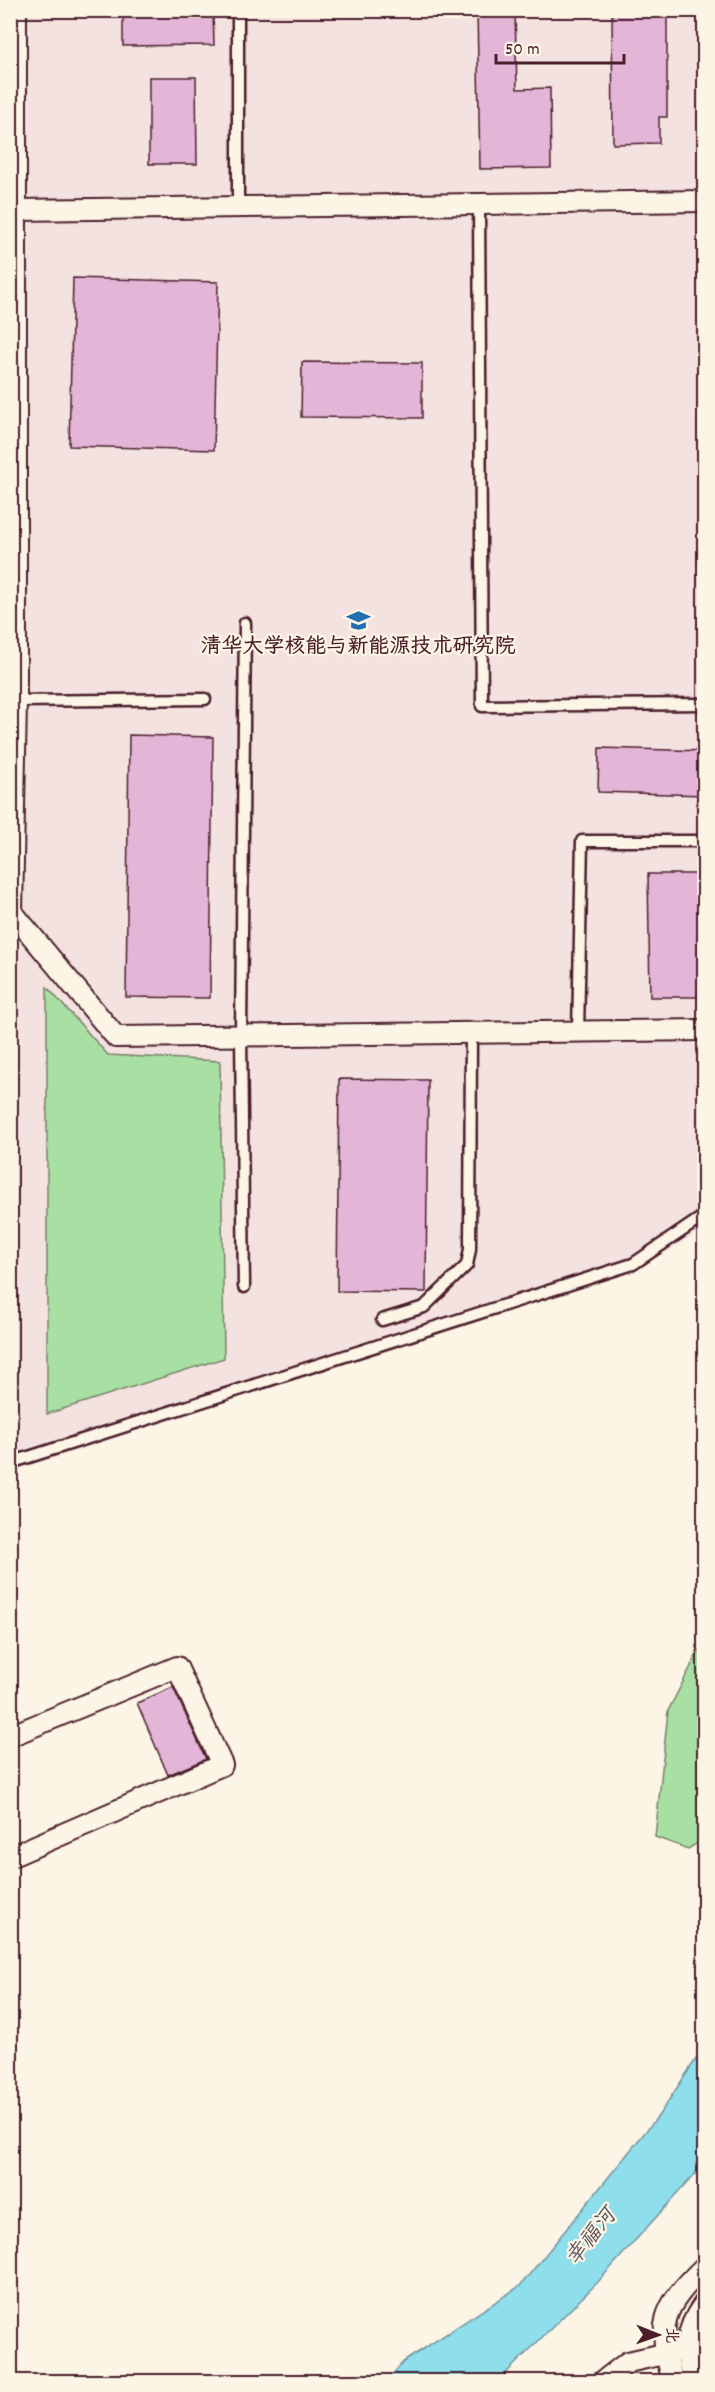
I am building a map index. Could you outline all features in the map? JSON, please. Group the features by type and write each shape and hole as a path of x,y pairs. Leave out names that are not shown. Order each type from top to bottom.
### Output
{"street":[{"path":"16,10 15,701 12,912 116,1037 705,1030"},
{"path":"16,210 705,201"},
{"path":"10,1736 177,1667 222,1765 10,1857"},
{"path":"673,2382 665,2353 664,2327 668,2312 681,2289 705,2267"},
{"path":"695,2382 685,2342 698,2313 705,2304"},
{"path":"602,2382 628,2362 686,2349"}],"lane":[{"path":"238,10 238,207"},
{"path":"478,204 482,706 705,704"},
{"path":"243,1287 241,1036 245,623"},
{"path":"15,701 205,699"},
{"path":"578,1032 582,841 705,841"},
{"path":"382,1320 424,1307 467,1265 470,1249 471,1033"},
{"path":"10,1463 633,1264 705,1216"}],"shaded area":[{"name":"清华大学核能与新能源技术研究院","path":"10,11 704,11 704,1229 640,1268 11,1472"}],"green space":[{"path":"47,987 108,1055 220,1061 224,1358 47,1414"},
{"path":"704,1641 704,1839 688,1849 655,1837 668,1711"}],"water":[{"name":"幸福河","path":"704,2047 704,2164 597,2283 498,2381 387,2381 403,2362 520,2286 659,2115"}],"building":[{"path":"123,10 213,10 214,45 123,46"},
{"path":"477,10 515,10 517,89 550,88 551,168 480,169"},
{"path":"612,10 667,10 667,117 659,117 659,143 613,144"},
{"path":"149,77 196,77 197,164 149,164"},
{"path":"73,278 218,282 214,450 69,446"},
{"path":"302,362 422,363 422,418 301,417"},
{"path":"129,735 213,737 210,998 126,997"},
{"path":"599,748 705,751 705,795 598,792"},
{"path":"648,874 705,874 705,997 650,997"},
{"path":"339,1079 428,1080 426,1292 337,1291"},
{"path":"173,1687 206,1759 168,1775 137,1703"}],"place":[{"name":"清华大学核能与新能源技术研究院","path":"358,620"}]}
